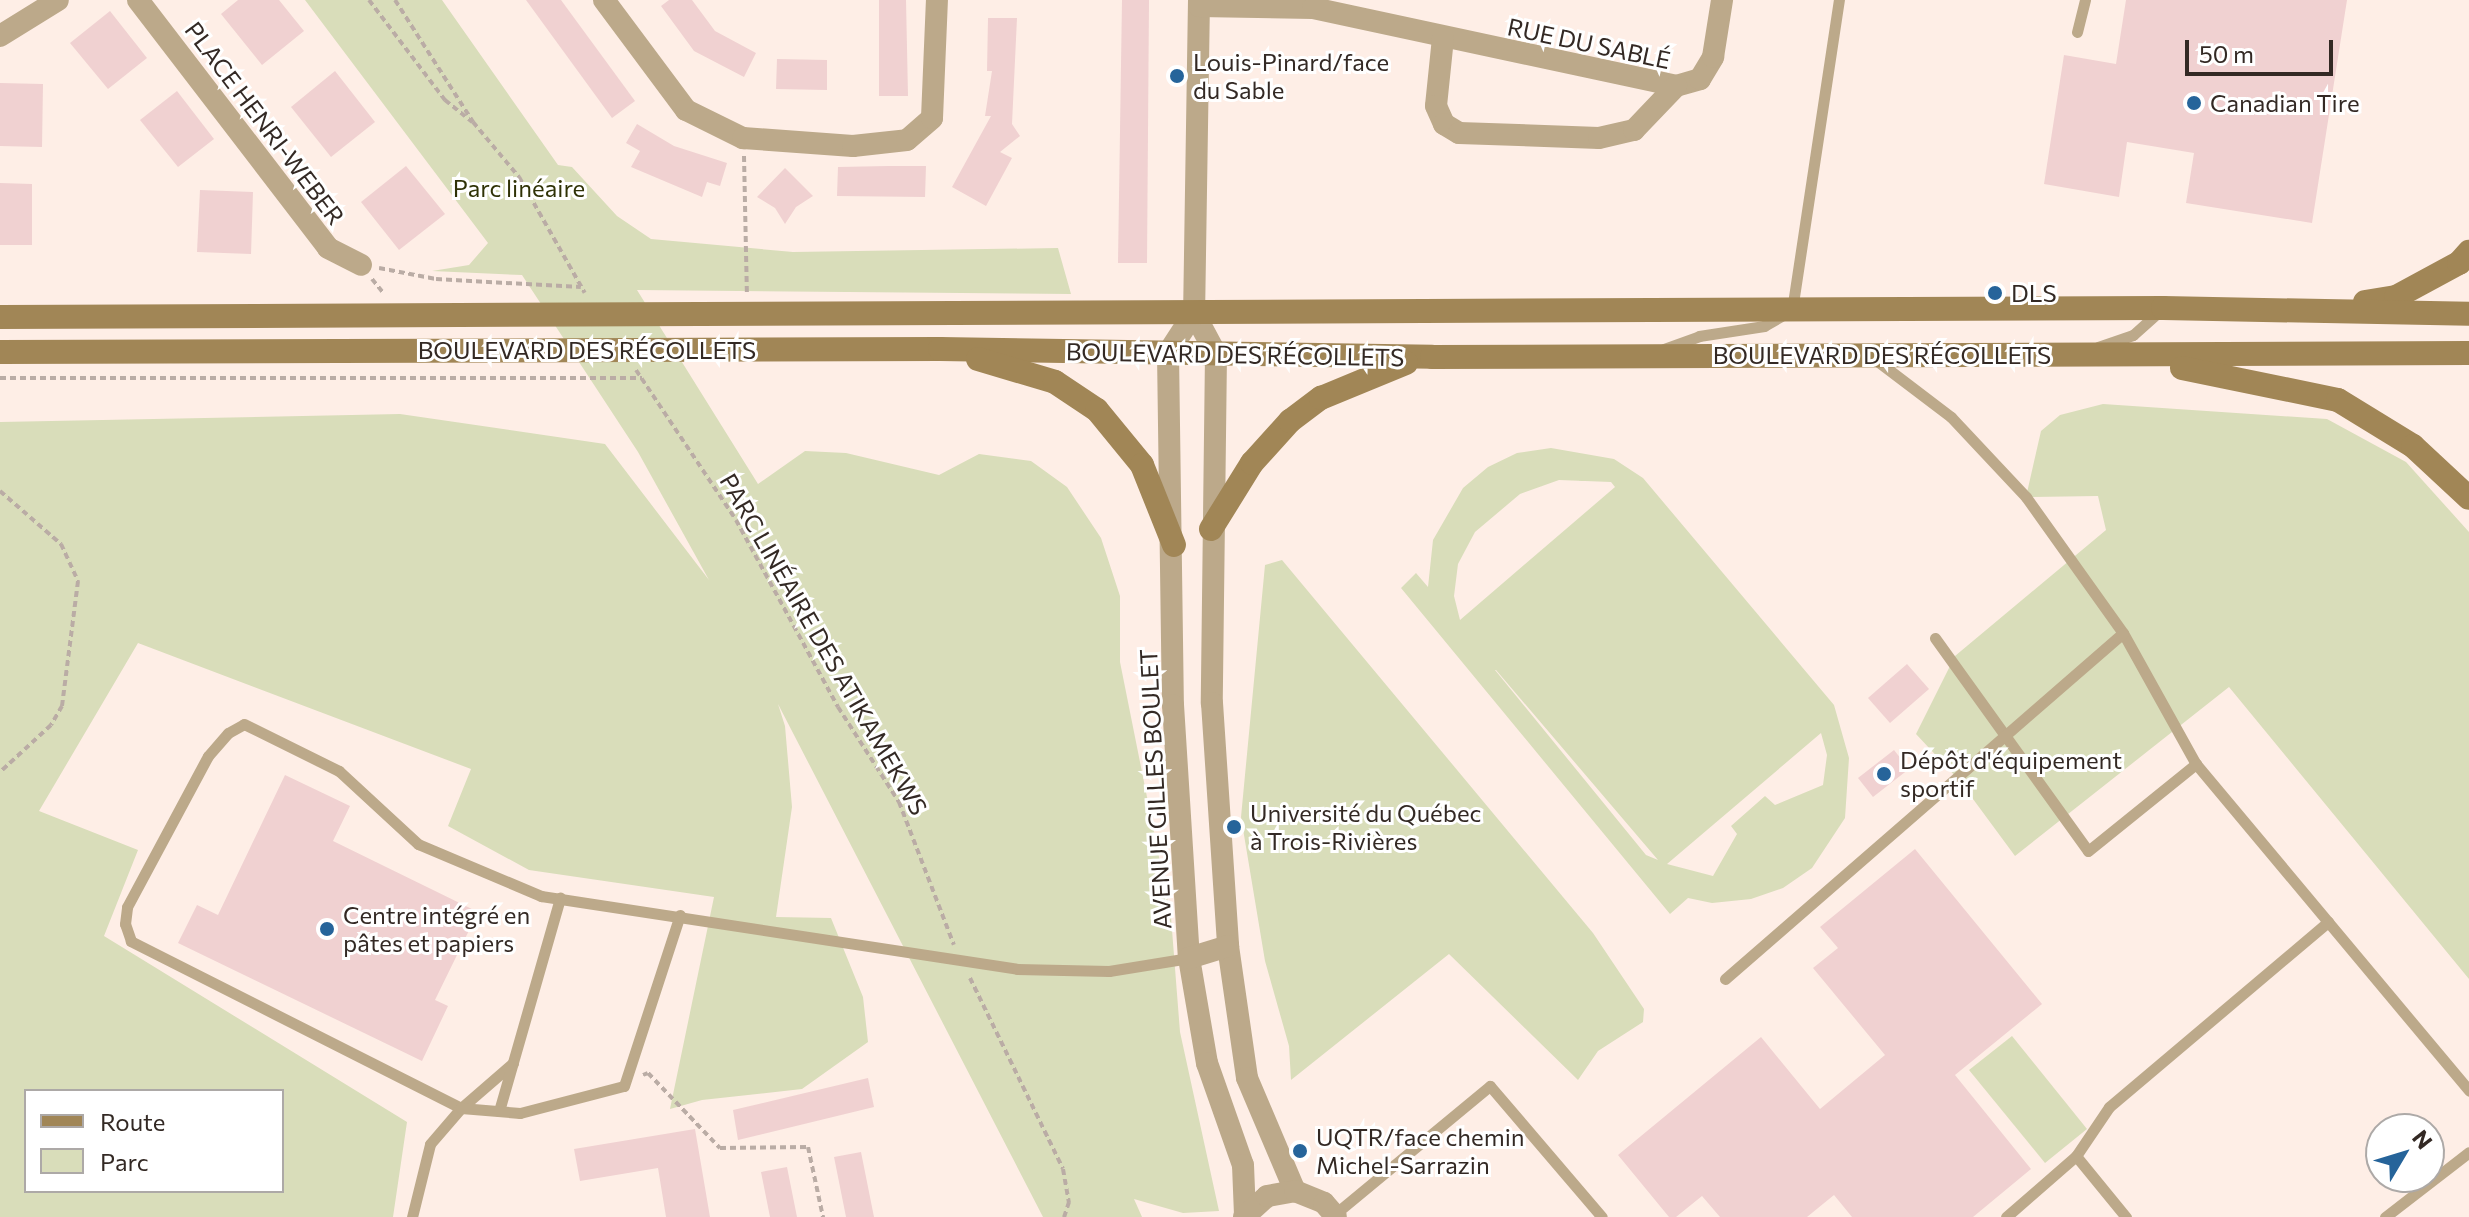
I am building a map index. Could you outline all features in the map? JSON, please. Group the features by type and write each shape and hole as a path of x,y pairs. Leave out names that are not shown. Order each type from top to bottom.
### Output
{"main road":[{"path":"2286,314 2396,297 2459,263 2469,252"},
{"name":"BOULEVARD DES RÉCOLLETS","path":"0,317 2163,308 2286,314 2469,314"},
{"name":"BOULEVARD DES RÉCOLLETS","path":"0,352 940,349 1432,357 1864,351 2071,357 2469,353"},
{"path":"940,349 1055,382 1097,410 1142,465 1174,545"},
{"path":"1211,529 1252,463 1301,413 1321,398 1393,366 1432,357"},
{"path":"2112,357 2232,376 2338,400 2413,446 2469,498"}],"street":[{"path":"0,36 58,0"},
{"name":"PLACE HENRI-WEBER","path":"138,0 328,248 361,265"},
{"path":"604,0 686,110 743,138 853,146 907,140 932,118 937,0"},
{"path":"1676,86 1700,79 1713,57 1722,0"},
{"path":"1199,3 1194,313 1216,354 1211,529 1212,703 1228,946 1247,1078 1295,1191 1317,1199 1336,1216"},
{"name":"RUE DU SABLÉ","path":"1199,3 1313,8 1676,86"},
{"name":"RUE DU SABLÉ","path":"1443,38 1436,106 1444,124 1459,133 1599,138 1634,130 1676,86"},
{"path":"1168,353 1194,313"},
{"name":"AVENUE GILLES BOULET","path":"1168,353 1174,545 1173,705 1189,958 1207,1063 1243,1165 1245,1216"},
{"path":"1173,705 1212,703"},
{"path":"1189,958 1228,946"},
{"name":"AVENUE GILLES BOULET","path":"1245,1216 1267,1196 1295,1191"}],"lane":[{"path":"1649,354 1699,336 1764,326 1792,310 1839,0"},
{"path":"2077,32 2085,0"},
{"path":"2071,357 2133,335 2163,308"},
{"path":"1864,351 1951,417 2026,497 2123,633 2196,764 2469,1091"},
{"path":"1725,979 2123,633"},
{"path":"1935,638 2088,851 2196,764"},
{"path":"680,915 624,1086 520,1113 461,1108 156,956 131,941 125,924 127,907 208,756 228,733 244,724 339,771 418,844 541,896 680,915 1017,969 1109,971 1189,958"},
{"path":"499,1111 560,898"},
{"path":"2006,1217 2076,1156 2109,1107 2328,922"},
{"path":"412,1217 430,1144 461,1108 513,1063"},
{"path":"1336,1216 1490,1086 1602,1217"},
{"path":"2385,1217 2469,1152"},
{"path":"2076,1156 2126,1217"}],"path":[{"path":"369,0 445,100 473,122"},
{"path":"395,0 473,122 519,177 589,300"},
{"path":"743,138 747,315"},
{"path":"361,265 436,279 581,287"},
{"path":"361,265 400,316"},
{"name":"PARC LINÉAIRE DES ATIKAMEKWS","path":"0,378 640,375 736,520 838,707 899,802 952,940"},
{"path":"0,491 61,544 78,581 62,706 51,725 0,772"},
{"path":"970,977 1063,1169 1069,1202 1064,1217"},
{"path":"624,1086 648,1073 720,1148 808,1147 823,1217"}],"green space":[{"name":"Parc linéaire","path":"305,0 442,0 558,165 572,167 617,216 651,239 793,252 1058,248 1071,294 637,290 758,484 805,451 846,453 939,475 979,454 1031,461 1067,487 1101,538 1120,596 1120,662 1171,917 1180,1032 1219,1211 1183,1213 1134,1199 1142,1217 1043,1217 778,704 785,726 792,807 776,917 831,918 863,997 868,1042 802,1089 702,1100 670,1109 714,897 529,870 448,826 471,769 138,643 39,811 138,850 104,936 407,1122 393,1217 0,1217 0,422 400,414 605,444 709,580 638,452 522,275 432,271 469,265 488,243"},
{"path":"2103,404 2327,419 2406,462 2469,532 2469,979 2229,687 2015,856 1959,780 1916,734 1955,656 2106,530 2098,496 2026,497 2041,431 2060,415"},
{"path":"1551,448 1614,459 1643,478 1834,705 1849,758 1845,818 1812,868 1783,888 1751,899 1712,903 1688,898 1670,914 1401,588 1416,573 1428,587 1433,540 1463,488 1488,467 1517,453","holes":["1559,480 1611,482 1615,487 1460,620 1454,596 1458,564 1475,532 1520,494","1495,670 1658,860 1646,855","1821,733 1827,755 1823,785 1775,805 1765,796 1731,826 1737,834 1713,876 1667,864"]},
{"path":"1282,560 1593,933 1644,1009 1643,1022 1598,1051 1578,1080 1449,954 1291,1080 1289,1046 1265,961 1241,817 1265,565"},
{"path":"2012,1036 2087,1129 2045,1163 1969,1070"}],"building":[{"path":"238,0 279,0 304,31 262,65 221,14"},
{"path":"526,0 561,0 635,101 612,118"},
{"path":"669,0 692,0 715,31 756,53 744,77 694,51 661,6"},
{"path":"879,0 906,0 908,96 879,96"},
{"path":"1122,0 1149,0 1147,263 1118,263"},
{"name":"Canadian Tire","path":"2126,0 2347,0 2312,223 2186,203 2194,153 2127,142 2119,197 2044,184 2064,55 2116,64"},
{"path":"110,11 147,58 108,89 70,43"},
{"path":"988,18 1017,18 1012,124 1020,136 1000,152 1012,158 986,206 952,187 991,116 985,116 992,71 987,71"},
{"path":"777,59 827,60 827,90 776,89"},
{"path":"335,71 375,122 331,157 291,107"},
{"path":"0,83 43,84 42,147 0,146"},
{"path":"177,91 214,139 178,167 140,120"},
{"path":"637,124 674,146 727,163 720,186 707,182 702,197 631,167 640,151 626,143"},
{"path":"406,166 445,214 399,250 361,202"},
{"path":"926,166 925,197 837,196 838,167"},
{"path":"785,168 813,196 796,207 785,224 775,208 757,197"},
{"path":"0,183 32,184 32,245 0,245"},
{"path":"200,190 253,192 251,254 197,252"},
{"path":"1907,664 1929,689 1890,723 1868,698"},
{"name":"Dépôt d'équipement sportif","path":"1894,750 1909,769 1873,797 1858,778"},
{"name":"Centre intégré en pâtes et papiers","path":"285,775 350,806 333,841 478,912 435,1000 448,1006 422,1061 178,943 197,905 218,915"},
{"path":"1915,849 2042,1004 1955,1075 2031,1169 1973,1217 1852,1217 1834,1195 1807,1217 1720,1217 1702,1196 1676,1217 1669,1217 1618,1155 1761,1037 1820,1109 1885,1055 1813,968 1838,948 1820,927"},
{"path":"868,1078 874,1107 738,1140 733,1110"},
{"path":"695,1129 710,1217 666,1217 658,1168 580,1181 574,1149"},
{"path":"861,1152 874,1217 846,1217 834,1157"},
{"path":"787,1167 797,1217 770,1217 761,1172"}],"place":[{"name":"Louis-Pinard/face du Sable","path":"1177,76"},
{"name":"Canadian Tire","path":"2194,103"},
{"name":"DLS","path":"1995,293"},
{"name":"Dépôt d'équipement sportif","path":"1884,774"},
{"name":"Université du Québec à Trois-Rivières","path":"1234,827"},
{"name":"Centre intégré en pâtes et papiers","path":"327,929"},
{"name":"UQTR/face chemin Michel-Sarrazin","path":"1300,1151"}]}
